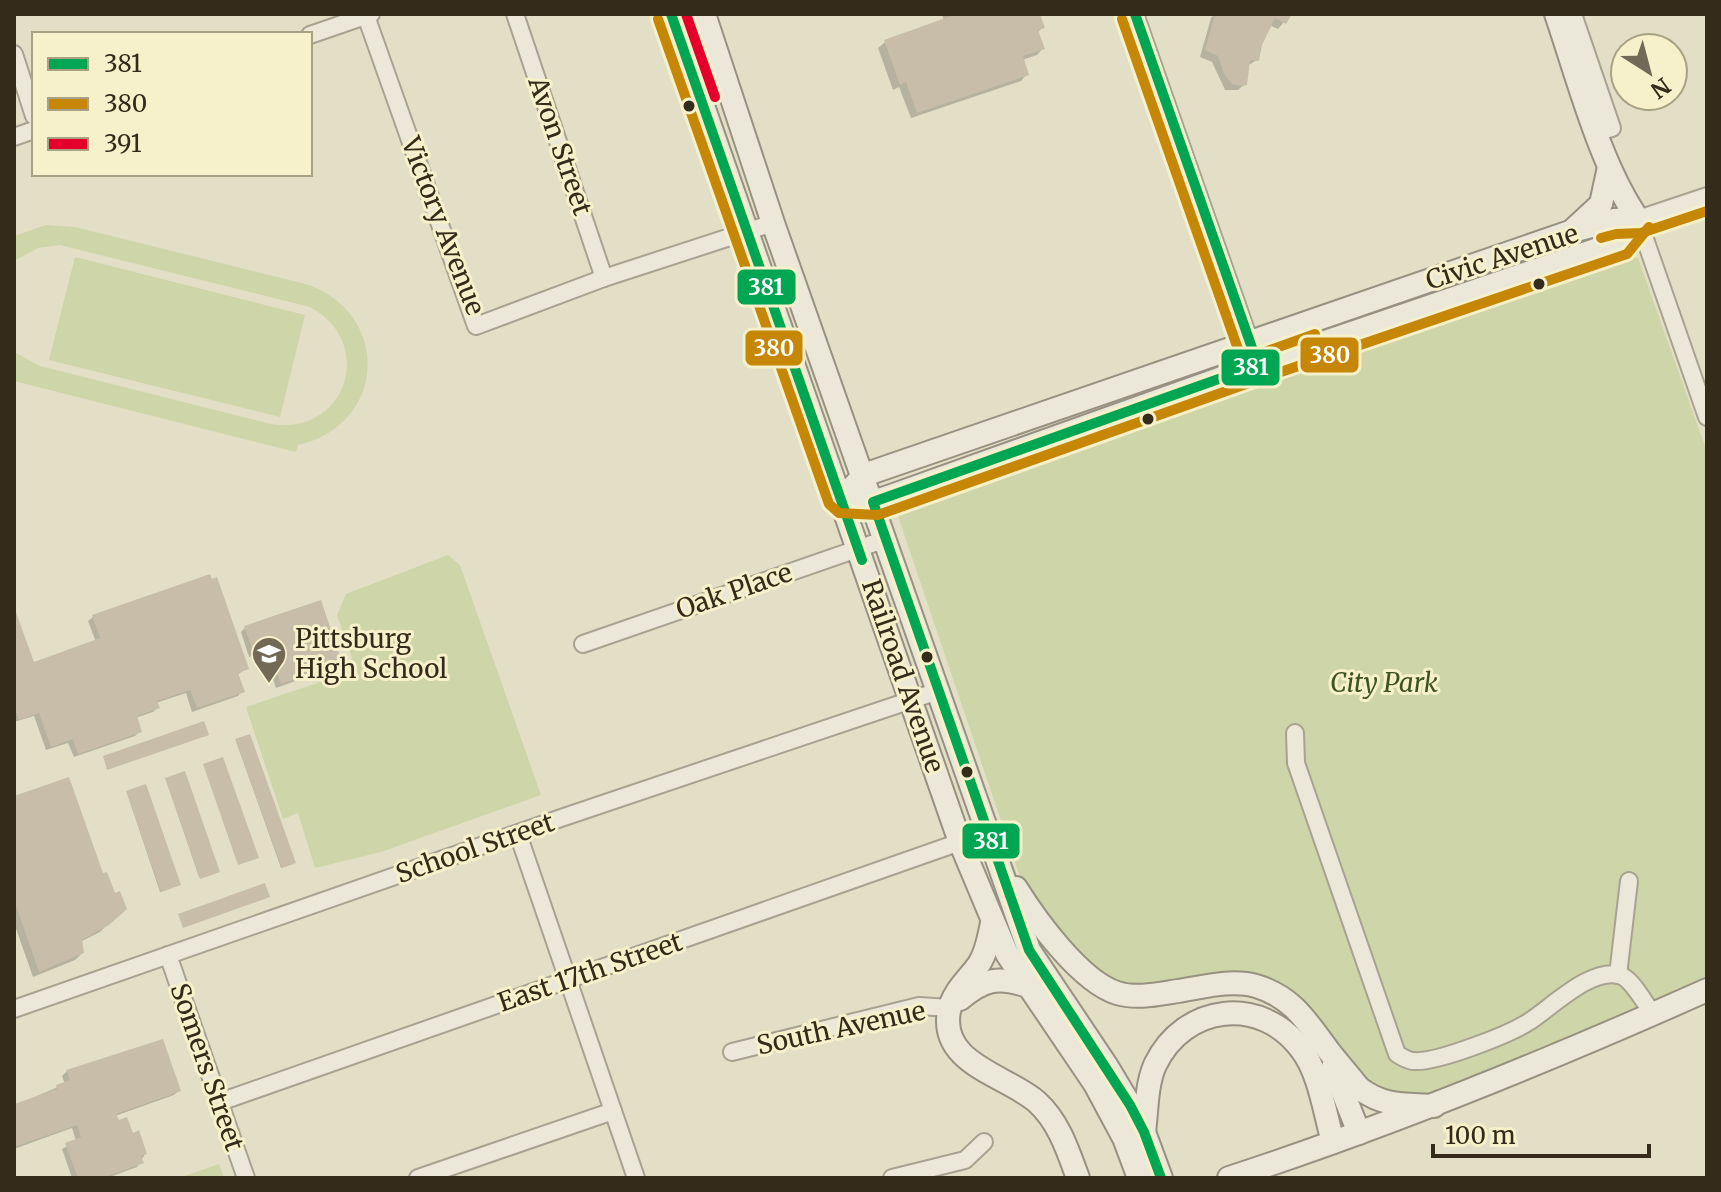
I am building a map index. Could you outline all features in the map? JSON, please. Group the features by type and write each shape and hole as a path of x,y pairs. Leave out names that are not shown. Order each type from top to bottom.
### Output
{"main road":[{"name":"Railroad Avenue","path":"704,14 773,223 1029,950 1106,1065 1134,1135 1139,1178"},
{"path":"1556,14 1609,167 1638,219"},
{"name":"Railroad Avenue","path":"673,15 960,842 992,923 1028,986 1161,1178"},
{"path":"1573,231 1601,204 1609,167"},
{"name":"Civic Avenue","path":"842,499 864,475 1573,231 1614,220 1638,219"},
{"name":"Civic Avenue","path":"842,499 873,502 1258,365 1622,241 1638,219"},
{"path":"991,844 1037,920 1077,965 1098,983 1117,993 1137,996 1235,983 1257,986 1301,1012 1359,1088 1371,1097 1386,1104 1434,1106"},
{"path":"992,923 985,953 957,992 950,1008 948,1024 954,1045 966,1059 1037,1102 1062,1137 1078,1178"},
{"path":"950,1008 974,987 986,982 1014,981 1028,986"},
{"path":"1229,1178 1434,1106 1707,990"},
{"path":"1134,1135 1150,1079 1167,1046 1191,1025 1224,1013 1240,1013 1269,1020 1302,1050 1311,1065 1333,1142"},
{"path":"1326,1047 1359,1133"}],"street":[{"name":"Avon Street","path":"515,14 604,278"},
{"path":"1135,14 1258,365"},
{"path":"1573,14 1612,128 1597,132"},
{"name":"Victory Avenue","path":"368,15 476,326 604,278 773,223"},
{"path":"312,34 368,15"},
{"path":"14,54 32,110"},
{"path":"1707,196 1638,219 1707,417"},
{"name":"Oak Place","path":"583,644 886,539"},
{"name":"School Street","path":"14,1009 938,691"},
{"path":"1295,733 1296,763 1397,1054 1412,1061 1431,1059 1471,1047 1528,1023 1558,999 1595,978 1618,975 1625,978 1653,1014"},
{"path":"518,834 636,1178"},
{"name":"East 17th Street","path":"220,1102 960,842"},
{"path":"1618,975 1629,881"},
{"name":"Somers Street","path":"168,955 246,1178"},
{"name":"South Avenue","path":"732,1052 919,1006 950,1008"},
{"path":"418,1178 613,1111"},
{"path":"892,1178 965,1160 984,1142"}],"green space":[{"path":"46,225 75,227 306,284 334,298 354,319 365,342 368,368 362,393 349,415 327,434 298,445 296,452 14,381 14,352 40,366 271,424 297,424 318,416 334,402 344,384 347,363 343,342 331,323 310,307 60,245 38,248 14,261 14,236"},
{"path":"75,257 305,315 280,417 49,360"},
{"name":"City Park","path":"1625,257 1638,258 1707,452 1707,976 1527,1056 1430,1094 1400,1097 1370,1084 1289,996 1126,984 1100,972 1054,925 1022,883 898,516 905,507"},
{"path":"448,555 460,565 541,795 381,852 315,868 298,813 283,819 246,707 356,670 337,615 346,594"},
{"path":"219,1164 224,1178 179,1178"}],"building":[{"path":"950,14 1040,14 1045,28 1038,30 1045,49 1023,56 1029,75 917,113 906,82 900,85 884,40"},
{"path":"1215,14 1292,14 1286,24 1275,18 1262,45 1259,61 1250,60 1247,85 1232,84 1224,74 1218,56 1205,50"},
{"path":"210,574 212,579 217,577 249,669 238,673 245,692 197,708 190,690 157,701 160,708 137,716 142,732 78,754 73,739 51,747 39,713 19,720 14,712 14,607 34,662 100,638 92,615"},
{"path":"321,600 342,663 281,684 269,649 254,654 244,626"},
{"path":"204,721 209,735 107,770 103,756"},
{"path":"250,734 296,863 282,868 235,739"},
{"path":"223,757 259,858 238,865 203,764"},
{"path":"185,771 220,872 200,879 165,778"},
{"path":"69,777 103,873 107,872 115,893 120,891 127,909 109,925 82,940 84,953 39,972 14,900 14,796"},
{"path":"146,784 181,885 161,892 126,791"},
{"path":"265,883 270,897 183,928 178,914"},
{"path":"163,1039 181,1091 116,1114 119,1120 127,1117 133,1133 139,1130 147,1154 141,1156 144,1163 102,1178 78,1178 65,1143 81,1137 77,1125 14,1147 14,1104 57,1089 56,1085 70,1080 66,1070"}],"transit line":[{"name":"381","path":"671,14 862,560"},
{"name":"391","path":"686,14 715,97"},
{"name":"381","path":"1135,14 1258,365 873,502 1029,950 1130,1105 1161,1178"},
{"name":"380","path":"658,19 829,504 839,513 878,515 1263,378 1627,254 1649,227"},
{"name":"380","path":"1122,19 1238,349 1245,355 1253,356 1315,334"},
{"name":"380","path":"1601,238 1641,233 1707,211"}],"place":[{"name":"Pittsburg High School","path":"269,685"}]}
